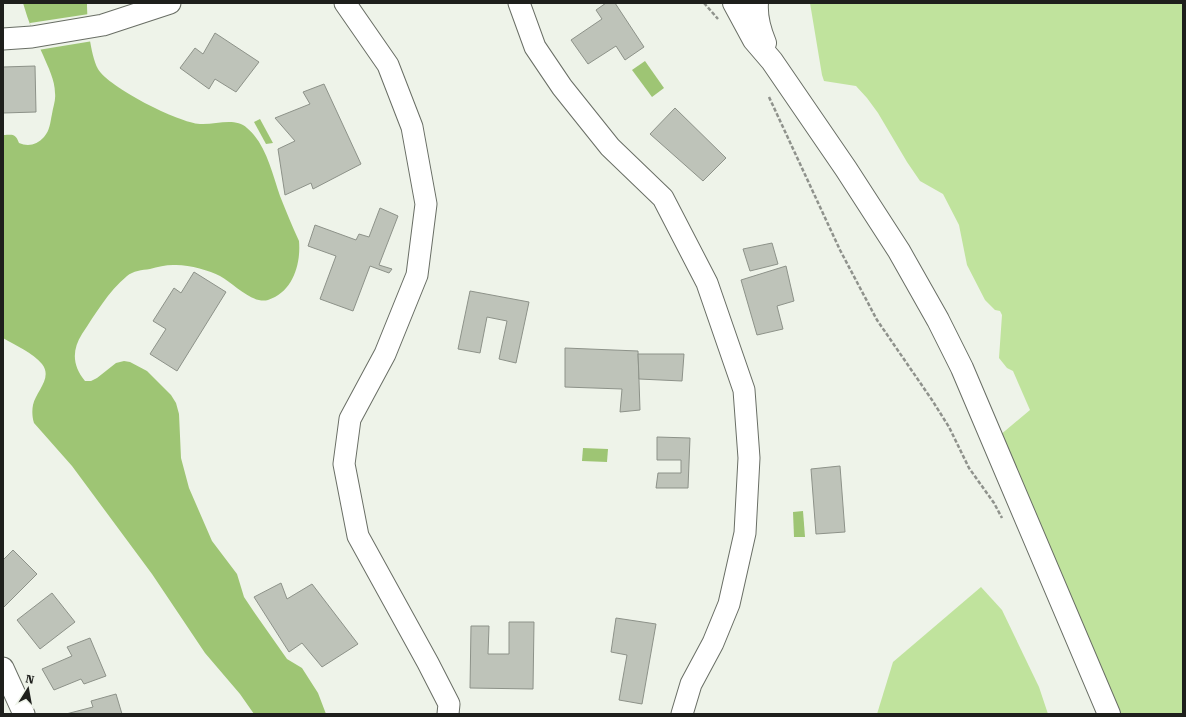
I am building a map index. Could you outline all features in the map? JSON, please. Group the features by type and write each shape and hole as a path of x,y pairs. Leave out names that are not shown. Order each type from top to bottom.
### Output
{"main road":[{"path":"734,3 754,40 772,61 846,169 899,251 938,320 962,368 1109,714"},
{"path":"757,3 756,9 760,31 772,61"}],"street":[{"path":"3,39 32,37 103,25 170,3"},
{"path":"345,3 388,65 412,127 426,204 416,275 385,354 350,418 344,464 358,536 449,704 448,714"},
{"path":"519,3 535,47 562,87 610,147 663,198 707,283 744,390 749,458 745,533 728,604 713,643 691,684 682,714"},
{"path":"3,668 24,714"}],"path":[{"path":"704,3 720,22"},
{"path":"767,92 840,250 877,320 932,400 949,427 969,468 994,503 1003,520"}],"shaded area":[{"path":"23,3 87,3 88,27 93,55 98,69 104,76 129,94 177,118 200,124 231,122 242,125 254,135 268,159 280,196 299,241 299,259 297,268 294,276 284,291 268,300 262,300 249,296 220,276 198,268 185,265 167,265 141,270 129,274 120,282 103,303 82,334 76,346 75,358 78,369 85,381 91,381 97,378 116,363 124,361 130,362 147,371 171,395 176,403 179,414 181,458 189,488 212,541 237,574 244,597 287,659 302,668 318,693 326,714 254,714 240,694 205,653 152,574 72,466 34,423 32,414 33,405 45,379 45,369 34,356 3,338 3,135 13,135 19,143 26,145 41,140 49,129 54,104 55,88"},
{"path":"810,3 1183,3 1183,714 1109,714 993,441 1030,410 1013,371 1007,368 999,358 1002,315 1000,311 995,310 985,300 967,265 959,225 943,194 920,181 878,113 856,86 824,81"},
{"path":"645,61 664,88 652,97 632,70"},
{"path":"260,119 273,143 266,144 254,122"},
{"path":"583,448 608,449 607,462 582,461"},
{"path":"803,511 805,537 794,537 793,512"},
{"path":"981,587 1002,610 1039,687 1048,714 877,714 893,662"}],"pier":[{"path":"89,14 93,41 38,50 31,32 30,23"}],"building":[{"path":"606,3 615,3 644,47 625,60 616,46 588,64 571,40 602,19 596,10"},
{"path":"215,33 259,62 236,92 215,79 209,89 180,68 195,48 203,54"},
{"path":"35,66 36,112 3,113 3,67"},
{"path":"324,84 361,164 313,189 311,183 285,195 278,149 295,141 275,118 310,104 303,92"},
{"path":"675,108 726,158 703,181 650,134"},
{"path":"380,208 398,216 379,265 392,269 389,273 370,266 353,311 320,299 336,256 308,246 315,225 356,240 359,234 369,237"},
{"path":"772,243 778,264 750,271 743,249"},
{"path":"786,266 794,301 777,306 783,329 757,335 741,280"},
{"path":"194,272 226,292 177,371 150,354 166,329 153,321 174,288 181,293"},
{"path":"470,291 529,302 516,363 499,359 507,321 487,317 480,353 458,349"},
{"path":"565,348 638,351 640,410 620,412 622,389 565,387"},
{"path":"638,354 684,354 682,381 639,379"},
{"path":"657,437 690,438 688,488 656,488 658,473 681,473 681,460 657,460"},
{"path":"840,466 845,532 816,534 811,469"},
{"path":"13,550 37,574 3,608 3,560"},
{"path":"281,583 287,599 312,584 358,644 322,667 302,643 289,652 254,597"},
{"path":"52,593 75,622 40,649 17,620"},
{"path":"616,618 656,624 642,704 619,700 627,655 611,652"},
{"path":"509,622 534,622 533,689 470,688 471,626 489,626 488,654 509,654"},
{"path":"90,638 106,676 84,684 81,679 54,690 42,669 72,656 67,647"},
{"path":"116,694 122,714 66,714 93,707 91,701"}]}
